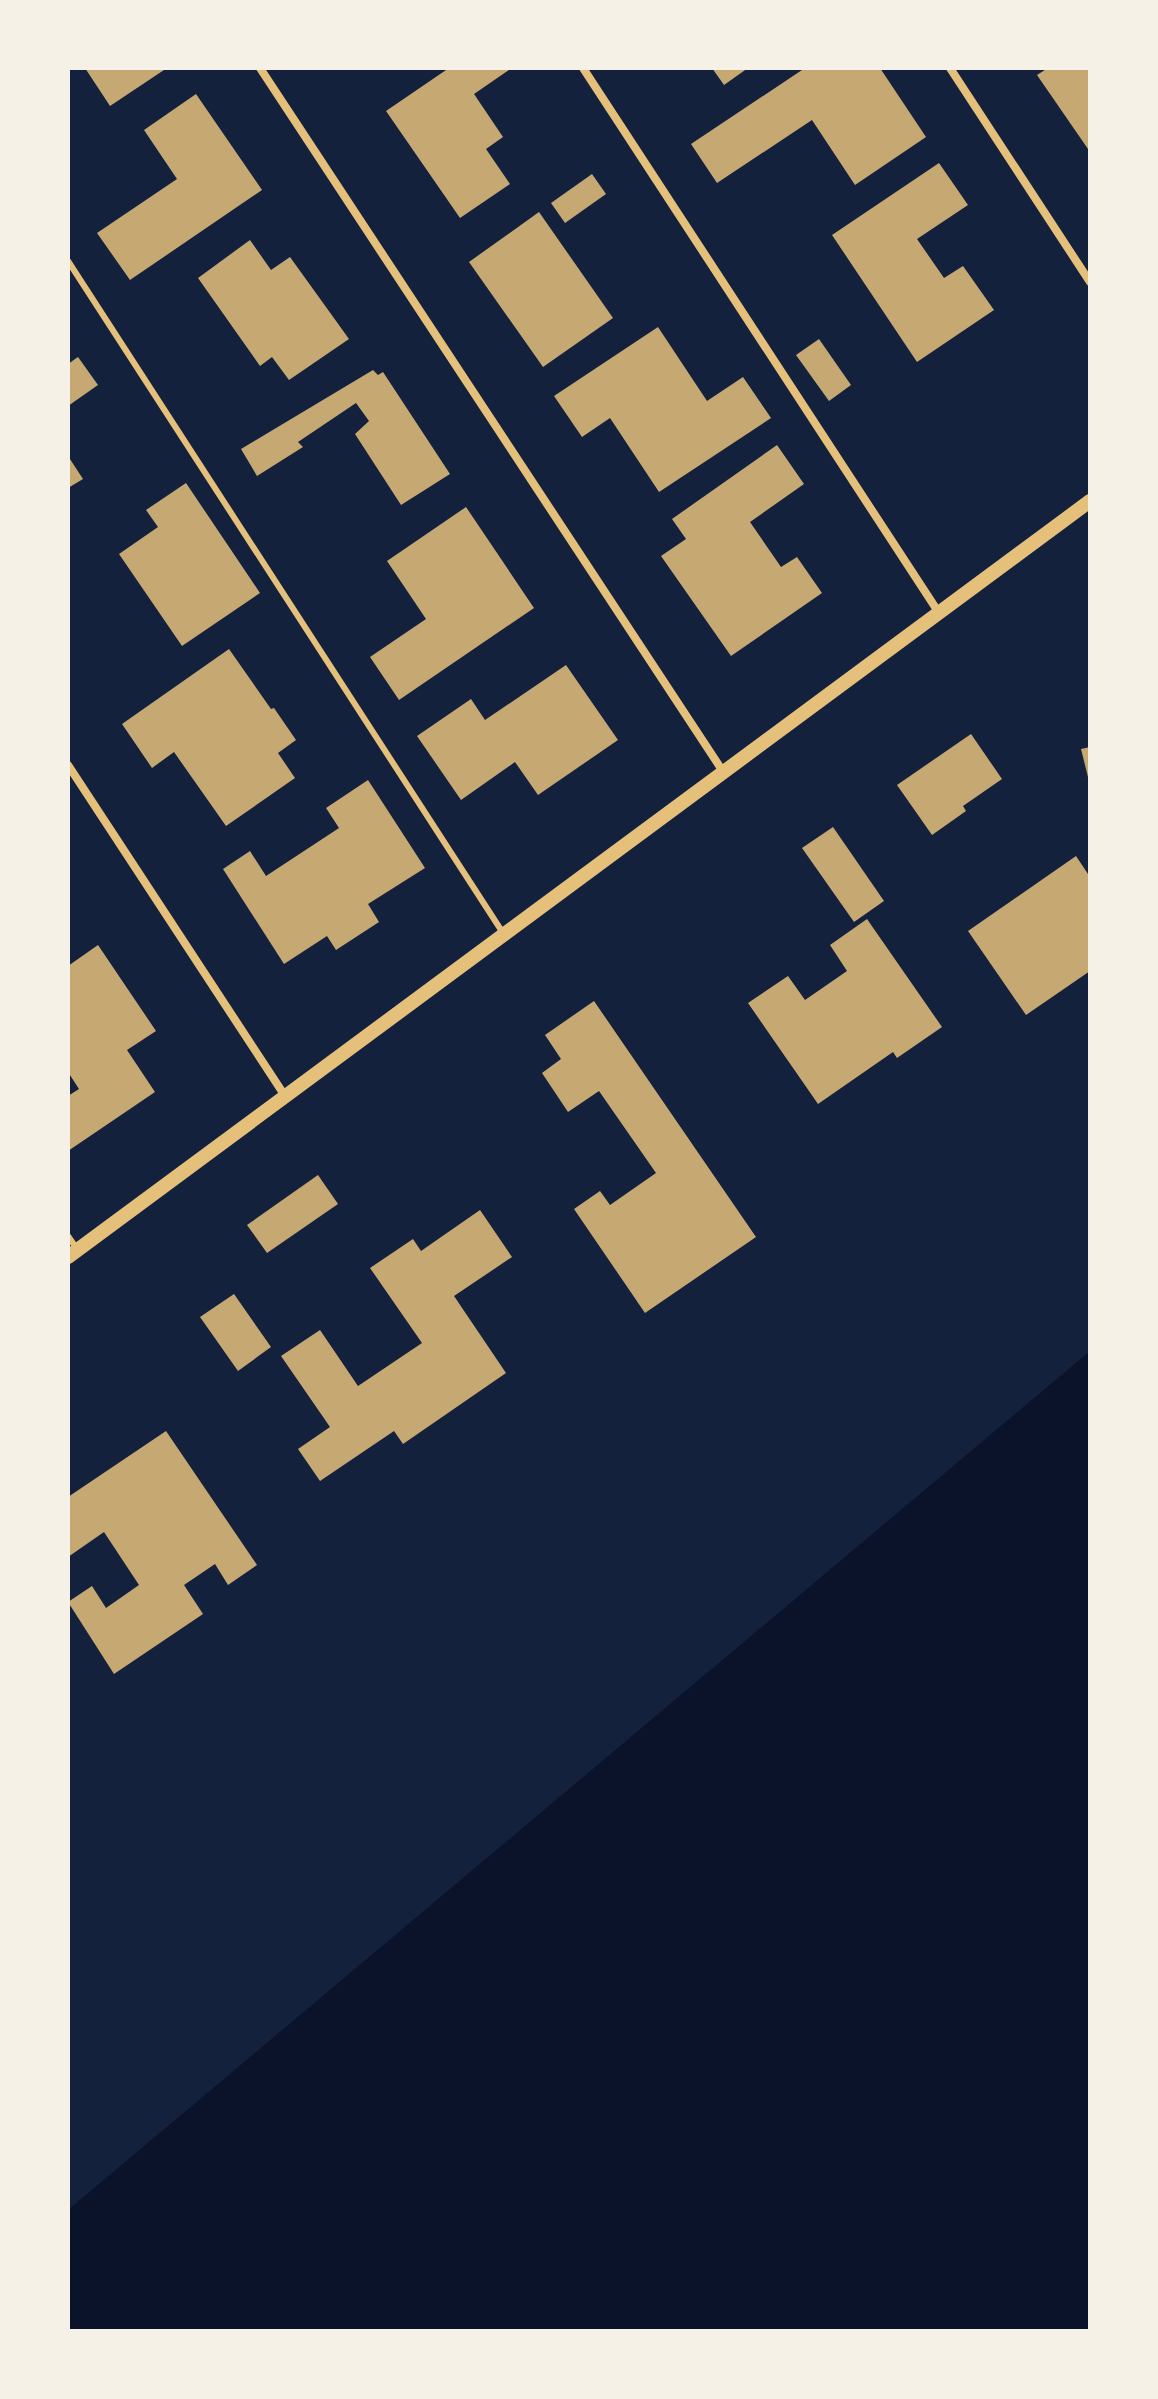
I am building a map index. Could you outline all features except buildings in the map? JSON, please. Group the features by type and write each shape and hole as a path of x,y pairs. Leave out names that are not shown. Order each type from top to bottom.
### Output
{"street":[{"path":"260,68 724,773"},
{"path":"583,68 939,614"},
{"path":"950,68 1090,282"},
{"path":"73,1253 1090,501"},
{"path":"68,765 285,1096"}],"lane":[{"path":"68,261 504,934"},
{"path":"68,1236 73,1253"}],"water":[{"path":"1090,1351 1090,2331 68,2331 68,2210"}]}
